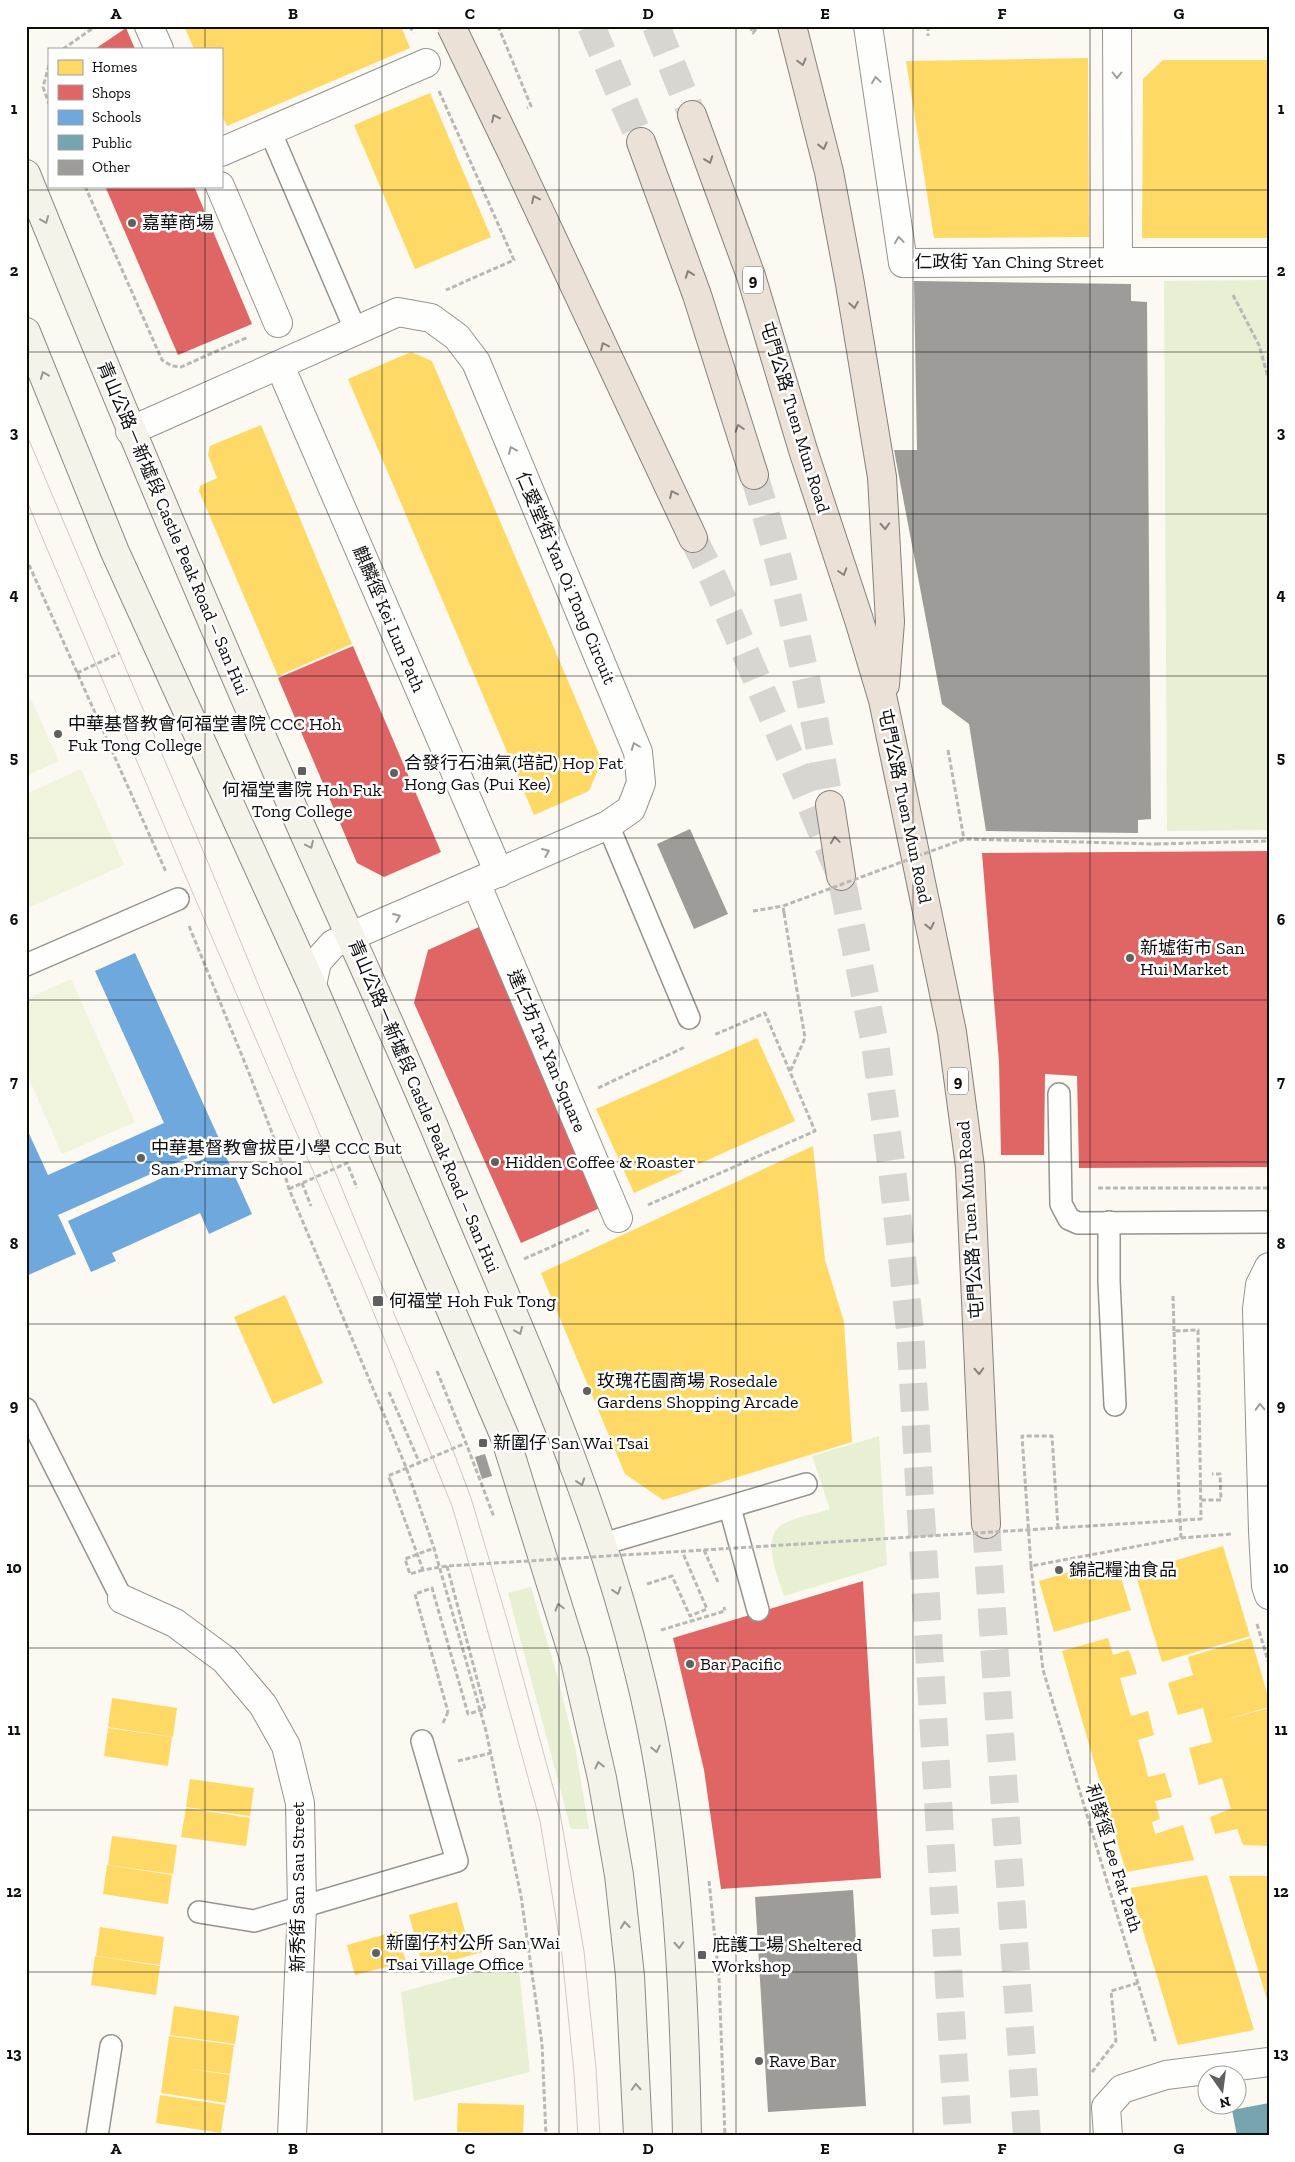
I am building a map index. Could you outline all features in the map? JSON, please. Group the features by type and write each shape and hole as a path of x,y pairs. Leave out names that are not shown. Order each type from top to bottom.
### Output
{"highway":[{"path":"451,26 693,538"},
{"path":"792,26 812,98 829,172 850,284 882,477 890,622 883,700"},
{"name":"屯門公路 Tuen Mun Road","path":"692,115 751,276 803,450 859,620 883,700 952,1032 970,1167 986,1524"},
{"path":"641,142 697,295 754,475"},
{"path":"830,805 841,876"}],"main road":[{"name":"青山公路－新墟段 Castle Peak Road – San Hui","path":"26,174 130,431 279,777 405,1056 566,1444 603,1544 639,1670 661,1772 674,1867 688,2136"},
{"path":"26,332 115,552 312,985 505,1437 575,1661 602,1778 619,1875 630,1976 638,2136"}],"street":[{"path":"150,26 159,48"},
{"name":"仁政街 Yan Ching Street","path":"868,26 903,263 1118,262 1117,26"},
{"path":"222,152 426,63"},
{"path":"221,188 278,323"},
{"path":"1118,262 1269,262"},
{"name":"仁愛堂街 Yan Oi Tong Circuit","path":"130,431 398,312 431,318 457,337 476,362 638,752 641,783 632,809 608,826 333,944 318,962 312,985"},
{"name":"麒麟徑 Kei Lun Path","path":"280,366 487,878"},
{"name":"達仁坊 Tat Yan Square","path":"487,878 568,1102 618,1218"},
{"path":"1269,1267 1260,1285 1257,1309 1264,1531 1269,1595"},
{"name":"新秀街 San Sau Street","path":"122,1599 175,1623 225,1660 263,1704 286,1746 300,1803 302,1907 292,2136"},
{"path":"1108,2136 1106,2107 1122,2089 1166,2075 1269,2062"}],"lane":[{"path":"270,131 356,331"},
{"path":"608,826 689,1018"},
{"path":"26,966 178,899"},
{"path":"1059,1094 1060,1204 1069,1219 1078,1223 1269,1222"},
{"path":"1109,1222 1109,1281 1115,1405"},
{"path":"26,1409 122,1599"},
{"path":"603,1544 806,1484"},
{"path":"730,1508 758,1610"},
{"path":"199,1912 254,1921 457,1861 422,1741"},
{"path":"97,2136 111,2046"}],"path":[{"path":"64,48 96,26"},
{"path":"410,26 514,260 442,292"},
{"path":"498,26 531,106"},
{"path":"750,26 753,33 758,26"},
{"path":"928,26 928,36"},
{"path":"48,68 43,86 48,101"},
{"path":"86,188 162,360 172,366 181,367 278,323"},
{"path":"1226,262 1225,279 1259,344 1269,381"},
{"path":"26,558 178,899 274,1138 289,1189 406,1468 434,1548 486,1731 521,1896 542,2044 546,2136"},
{"path":"77,673 120,654"},
{"path":"948,750 964,839"},
{"path":"1269,793 1269,809"},
{"path":"754,911 783,906 964,839 1156,844 1269,840"},
{"path":"783,906 805,1038 790,1072"},
{"path":"518,1262 815,1131 765,1013 707,1038"},
{"path":"568,1102 690,1045"},
{"path":"289,1189 347,1163 357,1188"},
{"path":"302,1183 311,1206"},
{"path":"1098,1188 1269,1188"},
{"path":"1173,1296 1180,1538"},
{"path":"434,1548 405,1559 410,1574 447,1566 1201,1519 1198,1330 1174,1331"},
{"path":"436,1371 466,1443 496,1524"},
{"path":"389,1392 420,1464"},
{"name":"利發徑 Lee Fat Path","path":"1058,1528 1052,1436 1022,1436 1031,1566 1043,1670 1157,2046"},
{"path":"423,1570 388,1476 466,1443"},
{"path":"1201,1500 1221,1500 1220,1474 1212,1474"},
{"path":"1031,1566 1180,1538 1264,1531"},
{"path":"704,1550 717,1580"},
{"path":"672,1576 690,1616 707,1609 682,1552"},
{"path":"508,1560 510,1569"},
{"path":"447,1566 485,1709 468,1714 432,1588 415,1594 448,1712"},
{"path":"1093,2080 1092,2070 1116,2041 1111,1991 1138,1983"}],"green space":[{"path":"1269,280 1269,830 1167,831 1164,281"},
{"path":"31,699 59,761 26,776 26,701"},
{"path":"81,769 124,865 26,909 26,794"},
{"path":"71,979 135,1122 62,1154 26,1072 26,999"},
{"path":"879,1436 887,1565 784,1596 772,1556 773,1536 777,1529 785,1523 830,1509 812,1456"},
{"path":"531,1587 557,1675 576,1751 589,1829 571,1829 508,1593"},
{"path":"518,1961 530,2072 414,2101 401,1992"}],"building: Homes":[{"path":"184,26 401,26 410,48 227,126 222,116 222,48 194,48"},
{"path":"1088,58 1089,237 934,238 906,61"},
{"path":"1163,60 1269,60 1269,238 1142,238 1143,79"},
{"path":"430,93 491,237 415,269 354,125"},
{"path":"411,352 432,361 602,761 589,791 534,815 348,379"},
{"path":"261,425 352,644 278,676 199,491 200,486 217,478 208,455 210,446"},
{"path":"346,649 366,696 343,706 339,696 315,706 320,717 299,725 279,678 300,670 307,688 331,678 323,659"},
{"path":"368,701 388,747 365,757 361,747 337,758 342,767 321,776 301,730 321,721 329,740 353,729 345,711"},
{"path":"411,804 421,827 402,835 405,842 423,834 432,855 387,875 374,846 354,854 345,833 365,823 369,832 392,822 389,813"},
{"path":"469,951 483,984 488,982 500,1009 496,1012 509,1042 485,1053 476,1034 442,1049 433,1028 453,1019 450,1012 429,1021 419,999 454,983 444,962"},
{"path":"757,1038 795,1121 634,1193 596,1109"},
{"path":"513,1083 526,1112 544,1104 554,1125 536,1133 549,1162 566,1154 576,1176 558,1183 571,1211 544,1223 531,1195 513,1203 503,1182 522,1173 509,1145 491,1153 481,1132 500,1124 487,1094"},
{"path":"813,1146 825,1260 844,1322 852,1442 663,1500 625,1474 541,1273"},
{"path":"285,1295 323,1383 273,1404 234,1317"},
{"path":"1223,1546 1250,1636 1162,1662 1135,1573"},
{"path":"1115,1559 1131,1610 1054,1632 1039,1581"},
{"path":"1108,1638 1113,1655 1129,1650 1137,1674 1120,1678 1131,1716 1148,1711 1154,1735 1138,1740 1148,1777 1165,1773 1172,1797 1155,1801 1160,1819 1152,1822 1155,1834 1183,1825 1194,1860 1126,1872 1062,1651"},
{"path":"1251,1638 1269,1700 1269,1707 1220,1721 1269,1708 1269,1846 1243,1845 1237,1829 1215,1834 1210,1817 1231,1809 1222,1778 1199,1785 1189,1748 1212,1742 1203,1708 1178,1715 1168,1683 1193,1675 1188,1657"},
{"path":"810,1696 813,1725 845,1722 847,1750 815,1753 816,1765 849,1762 852,1790 819,1793 822,1821 797,1824 794,1795 782,1797 785,1824 760,1827 757,1800 724,1803 721,1775 754,1771 753,1760 720,1763 717,1735 750,1732 748,1702 773,1699 776,1729 787,1728 785,1699"},
{"path":"112,1698 177,1708 173,1737 108,1727"},
{"path":"108,1728 172,1737 168,1766 104,1756"},
{"path":"190,1779 254,1788 250,1816 186,1807"},
{"path":"186,1808 250,1818 246,1846 181,1837"},
{"path":"112,1836 177,1845 173,1874 108,1865"},
{"path":"107,1865 172,1875 168,1904 103,1894"},
{"path":"1207,1875 1254,2030 1178,2045 1130,1888"},
{"path":"1229,1876 1269,1876 1269,2006 1255,1960"},
{"path":"457,1902 469,1946 480,1942 483,1952 423,1968 409,1915"},
{"path":"100,1927 164,1937 160,1965 96,1956"},
{"name":"新圍仔村公所 San Wai Tsai Village Office","path":"397,1931 406,1962 355,1975 347,1945"},
{"path":"95,1956 160,1966 156,1995 91,1985"},
{"path":"174,2006 239,2016 235,2044 170,2035"},
{"path":"169,2036 234,2045 230,2074 184,2068 230,2075 226,2103 161,2093"},
{"path":"160,2095 225,2105 221,2133 156,2123"},
{"path":"458,2103 524,2105 523,2134 457,2132"},
{"path":"457,2133 495,2134 495,2136 457,2136"}],"building: Shops":[{"path":"126,28 135,48 96,48"},
{"path":"106,188 195,188 252,324 178,355"},
{"path":"353,646 441,852 384,877 357,863 278,678"},
{"name":"新墟街市 San Hui Market","path":"1269,851 1269,1167 1079,1168 1077,1076 1045,1074 1044,1155 1001,1155 999,1062 982,853"},
{"path":"479,927 600,1208 521,1243 414,1003 428,950"},
{"path":"863,1581 881,1878 721,1889 704,1770 673,1638"}],"building: Schools":[{"path":"135,953 221,1143 58,1215 76,1254 26,1276 26,1127 48,1175 164,1123 95,971"},
{"path":"223,1150 252,1214 209,1234 200,1213 112,1253 116,1261 91,1272 68,1221"}],"building: Public":[{"path":"1269,2103 1269,2136 1237,2136 1233,2114 1248,2114 1248,2107"}],"building: Other":[{"path":"914,281 1131,284 1131,301 1147,302 1151,819 1138,820 1138,833 986,831 969,724 942,704 894,450 917,450"},
{"path":"690,829 728,914 694,929 657,844"},
{"path":"485,1454 492,1476 482,1479 475,1457"},
{"path":"853,1890 866,2106 768,2112 755,1897"}],"tunnel":[{"path":"591,26 641,142"},
{"path":"656,26 692,115"},
{"path":"754,475 788,597 830,805"},
{"path":"693,538 715,582 841,876 875,1044 892,1170 910,1330 958,2136"},
{"path":"986,1524 1027,2136"}],"tram line":[{"path":"26,433 212,872 380,1281 453,1450 471,1498 508,1623 560,1813 584,1951 596,2068 600,2136"},
{"path":"26,499 188,882 364,1289 452,1506 540,1821 562,1955 574,2073 578,2136"}],"place":[{"name":"嘉華商場","path":"132,223"},
{"name":"中華基督教會何福堂書院 CCC Hoh Fuk Tong College","path":"58,734"},
{"name":"何福堂書院 Hoh Fuk Tong College","path":"302,771"},
{"name":"合發行石油氣(培記) Hop Fat Hong Gas (Pui Kee)","path":"394,773"},
{"name":"新墟街市 San Hui Market","path":"1130,958"},
{"name":"中華基督教會拔臣小學 CCC But San Primary School","path":"141,1158"},
{"name":"Hidden Coffee & Roaster","path":"495,1162"},
{"name":"何福堂 Hoh Fuk Tong","path":"378,1301"},
{"name":"玫瑰花園商場 Rosedale Gardens Shopping Arcade","path":"587,1391"},
{"name":"新圍仔 San Wai Tsai","path":"483,1443"},
{"name":"錦記糧油食品","path":"1059,1570"},
{"name":"Bar Pacific","path":"690,1664"},
{"name":"新圍仔村公所 San Wai Tsai Village Office","path":"376,1953"},
{"name":"庇護工場 Sheltered Workshop","path":"702,1955"},
{"name":"Rave Bar","path":"759,2061"}]}
